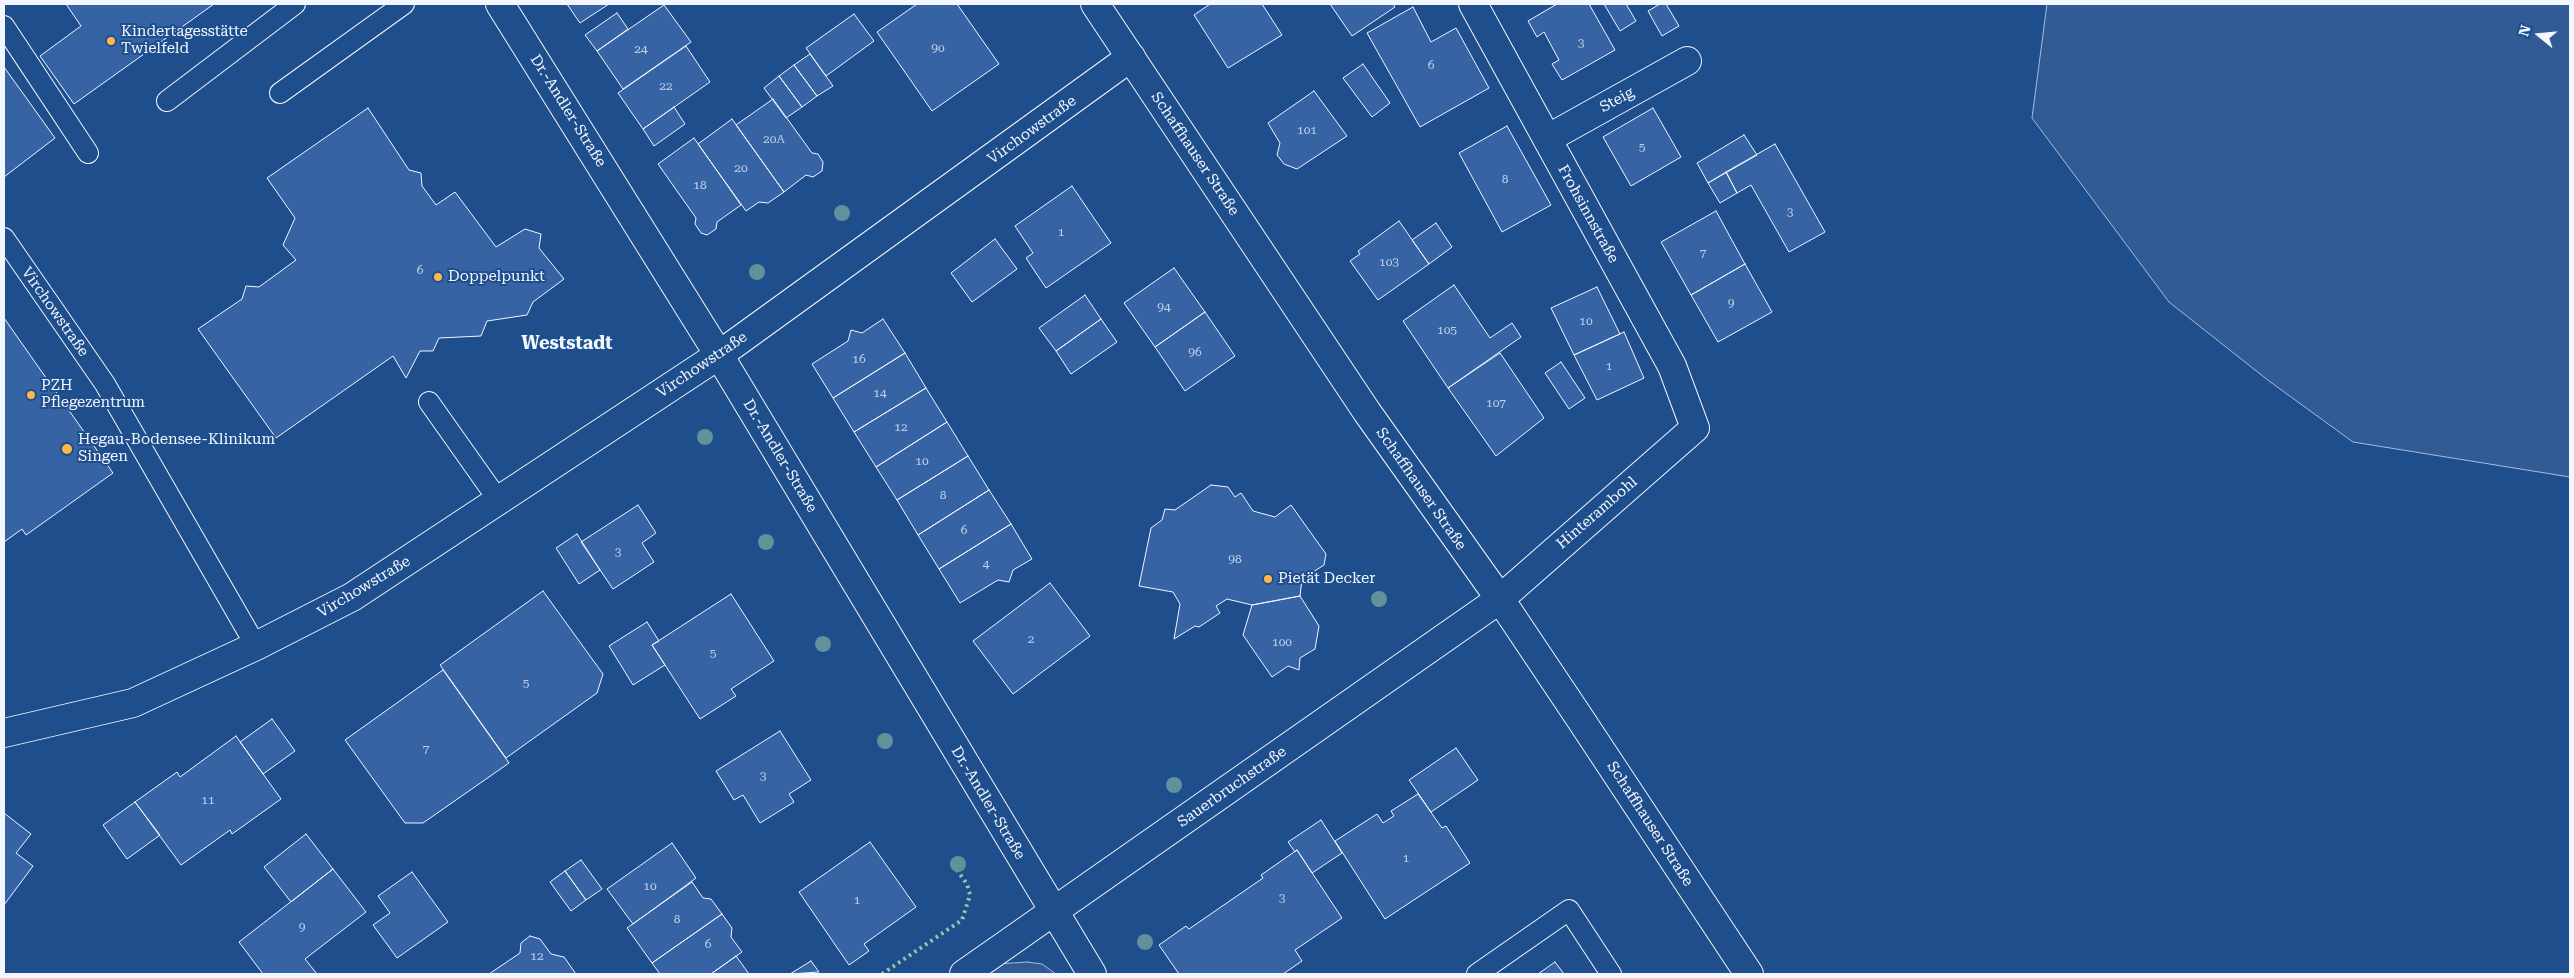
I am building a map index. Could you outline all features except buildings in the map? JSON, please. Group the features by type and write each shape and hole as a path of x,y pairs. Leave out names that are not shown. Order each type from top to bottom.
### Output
{"street":[{"name":"Dr.-Andler-Straße","path":"500,4 719,355 1092,974"},
{"name":"Schaffhauser Straße","path":"1095,4 1366,412 1500,599 1749,974"},
{"name":"Frohsinnstraße","path":"1473,4 1672,366 1695,428"},
{"name":"Virchowstraße","path":"4,733 134,703 256,646 352,597 719,355 1131,58"},
{"name":"Steig","path":"1547,139 1687,61"},
{"name":"Hinterambohl","path":"1500,599 1695,428"},
{"name":"Sauerbruchstraße","path":"964,974 1500,599"}],"lane":[{"path":"167,101 295,4"},
{"path":"280,94 404,4"},
{"path":"4,26 88,153"},
{"name":"Virchowstraße","path":"4,238 105,384 256,646"},
{"path":"429,402 499,501"},
{"path":"1477,974 1568,910 1611,974"}],"shaded area":[{"path":"2047,4 2570,4 2570,477 2353,442 2269,381 2169,302 2032,118"},
{"path":"1027,962 1042,964 1056,974 979,974 997,964"}],"hedge":[{"path":"882,974 962,920 970,895 967,884 952,863"}],"place":[{"name":"Kindertagesstätte Twielfeld","path":"111,41"},
{"name":"Doppelpunkt","path":"438,277"},
{"name":"PZH Pflegezentrum","path":"31,395"},
{"name":"Hegau-Bodensee-Klinikum Singen","path":"67,449"},
{"name":"Pietät Decker","path":"1268,579"}],"district":[{"name":"Weststadt","path":"567,344"}]}
